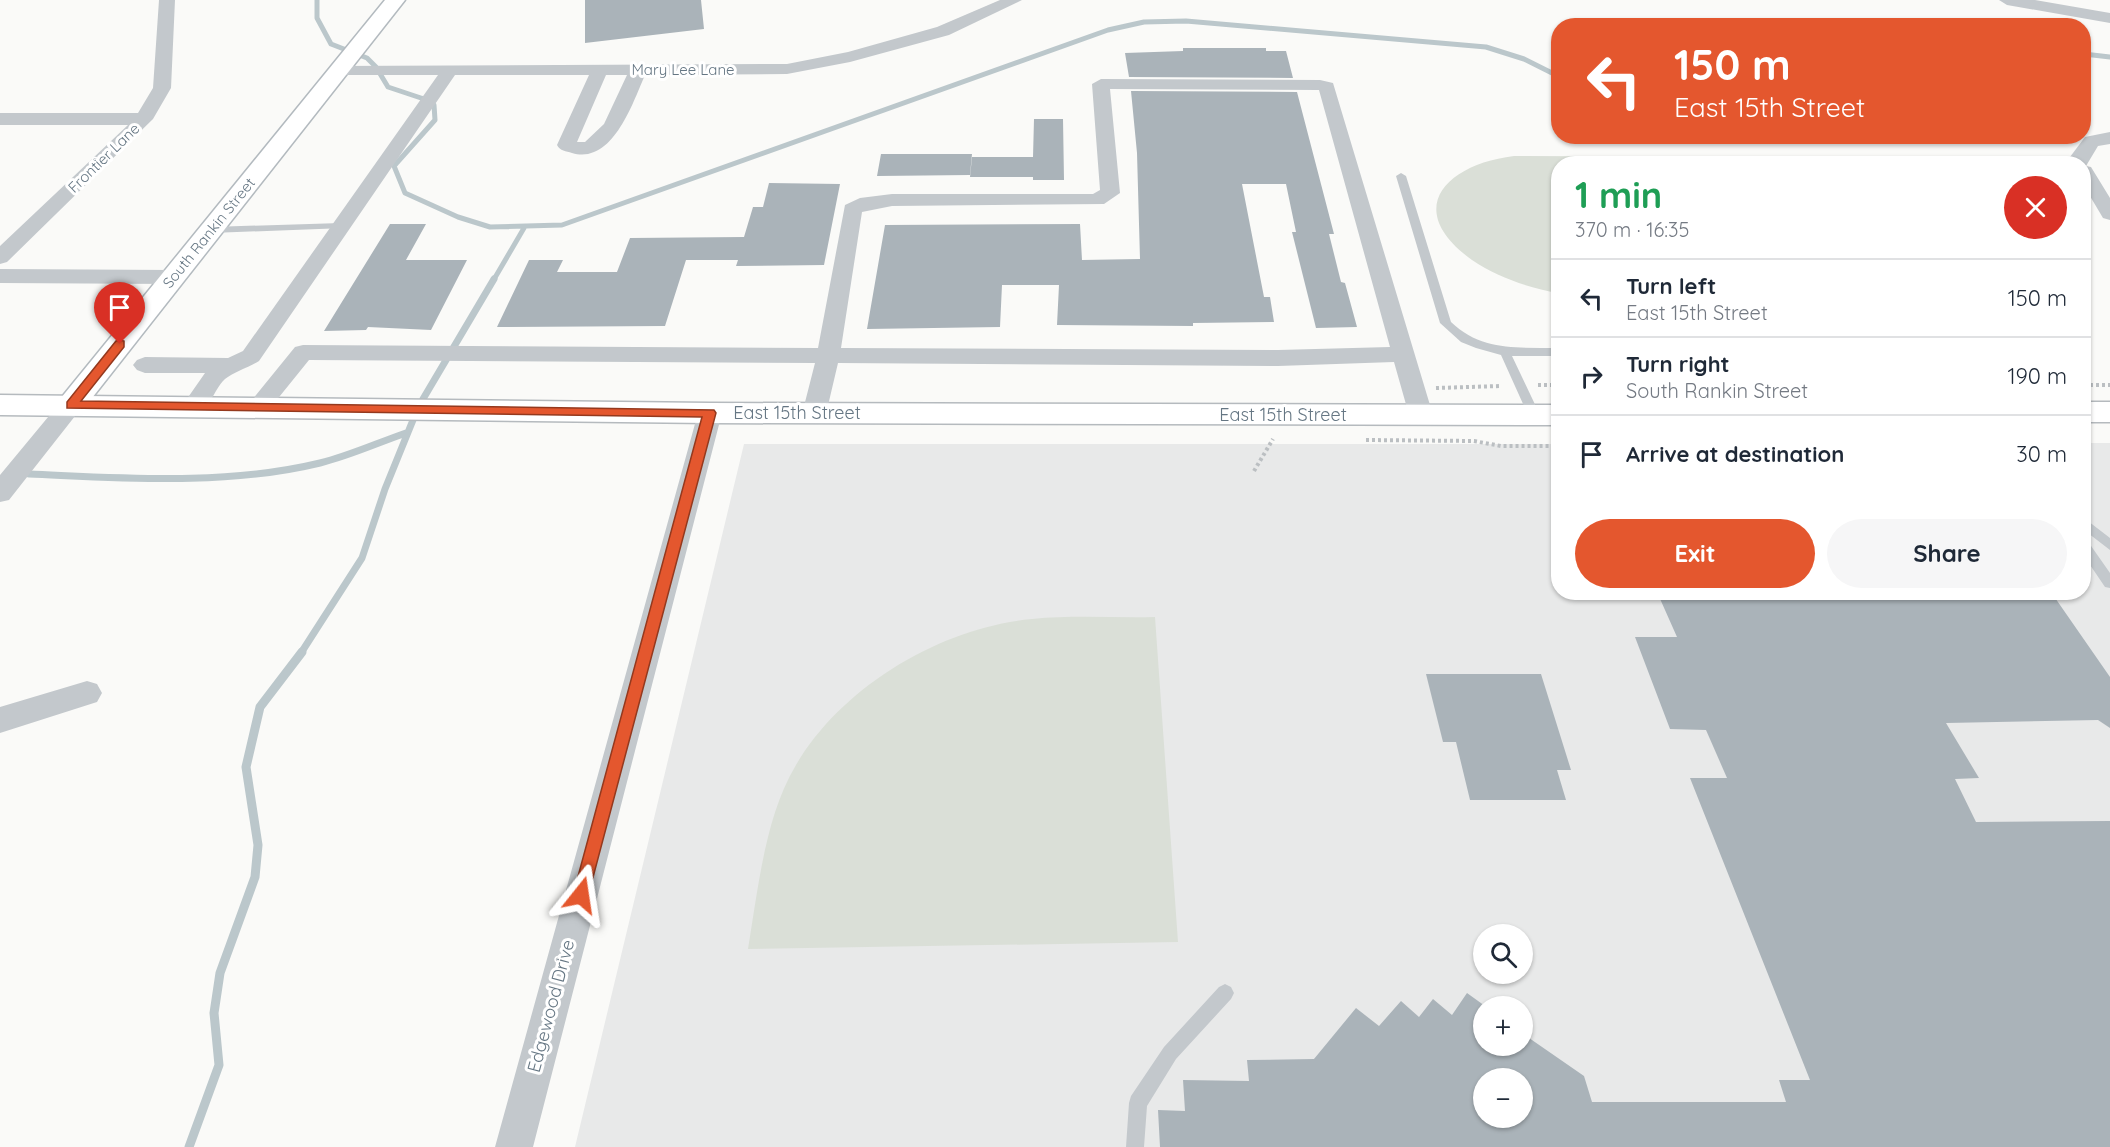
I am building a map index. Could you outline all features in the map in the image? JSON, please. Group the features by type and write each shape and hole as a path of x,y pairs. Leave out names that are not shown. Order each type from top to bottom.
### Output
{"main road":[{"name":"South Rankin Street","path":"71,405 395,0"},
{"name":"East 15th Street","path":"0,405 259,406 814,414 1546,415"},
{"path":"2091,412 2110,412"}],"street":[{"name":"Frontier Lane","path":"0,258 144,119 162,88 167,0"},
{"name":"Mary Lee Lane","path":"341,70 762,71 805,66 850,57 943,31 1014,0"},
{"path":"2007,0 2110,18"},
{"path":"600,69 570,133 566,146 569,148 581,149 600,142 614,120 638,70"},
{"path":"194,406 217,374 251,356 450,70"},
{"path":"814,414 828,355 852,209 860,204 892,200 1097,200 1104,197 1110,193 1101,84 1320,85 1327,87 1421,416"},
{"path":"0,119 144,119"},
{"path":"2091,142 2110,138"},
{"path":"2091,183 2110,214"},
{"path":"0,276 172,277"},
{"path":"259,406 278,386 303,352 1278,357 1402,354"},
{"path":"145,365 230,366"},
{"name":"South Rankin Street","path":"0,493 71,405"},
{"name":"Edgewood Drive","path":"514,1147 710,413"},
{"path":"0,720 87,693"}],"lane":[{"path":"1401,176 1446,322 1465,339 1484,349 1505,352 1551,352"},
{"path":"211,230 341,226"},
{"path":"1505,352 1546,415"},
{"path":"2091,529 2110,545"},
{"path":"2091,557 2110,583"},
{"path":"1135,1147 1138,1103 1170,1053 1225,993"}],"path":[{"path":"2091,385 2110,385"},
{"path":"1254,471 1270,440 1280,436"},
{"path":"1364,440 1474,441 1501,446 1551,446"}],"shaded area":[{"path":"1514,156 1551,156 1551,291 1514,281 1472,260 1451,241 1439,223 1436,207 1441,192 1453,179 1469,168"},
{"path":"2091,443 2110,443 2110,1147 575,1147 744,444 1551,444 1551,600 2091,600"},
{"path":"1155,617 1178,942 748,949 764,854 785,785 816,736 867,686 897,665 930,648 964,634 998,624 1047,618"}],"building":[{"path":"585,0 701,0 704,29 585,43"},
{"path":"1183,48 1266,48 1266,51 1286,51 1293,78 1129,77 1125,53 1183,51"},
{"path":"1131,91 1297,92 1334,234 1329,234 1341,282 1345,283 1357,327 1316,328 1292,232 1296,232 1286,184 1242,184 1264,297 1270,297 1274,322 1193,323 1193,326 1057,325 1059,285 1002,285 1000,327 867,329 885,225 1080,224 1082,260 1140,259 1137,153"},
{"path":"1034,119 1063,119 1064,180 1033,180 1033,177 970,177 972,157 1033,157"},
{"path":"881,154 972,154 970,175 877,176"},
{"path":"769,183 840,184 824,265 736,266 738,260 686,260 665,326 497,327 529,260 563,260 557,272 617,272 630,238 744,237 753,207 763,207"},
{"path":"390,224 426,224 406,260 467,260 431,330 368,327 366,330 324,331"},
{"path":"1661,600 2057,600 2110,677 2110,728 2098,720 1946,723 1979,778 1955,779 1976,822 2110,821 2110,1147 1160,1147 1158,1110 1185,1111 1183,1080 1249,1081 1247,1060 1314,1059 1356,1008 1379,1026 1401,1001 1419,1017 1433,999 1452,1015 1467,993 1473,997 1473,1056 1533,1056 1533,1041 1584,1076 1592,1102 1786,1102 1779,1080 1810,1080 1690,778 1727,778 1706,730 1670,729 1635,637 1677,637"},
{"path":"1426,674 1541,674 1571,770 1557,770 1566,800 1470,800 1456,742 1443,742"}],"waterway":[{"path":"317,0 317,18 331,44 367,58 376,67 388,87 434,105 435,120 394,166 405,193 458,217 490,227 562,225 1108,30 1144,22 1186,21 1486,47 1524,59 1551,72"},
{"path":"2091,55 2110,57"},
{"path":"493,281 524,228"},
{"path":"423,399 494,279"},
{"path":"301,653 362,558 385,489 413,420"},
{"path":"29,474 175,479 248,475 320,463 406,433"},
{"path":"189,1147 219,1065 214,1013 220,973 255,877 258,845 246,767 260,707 302,652"}],"route":[{"path":"120,344 71,405 710,413 581,895"}]}
